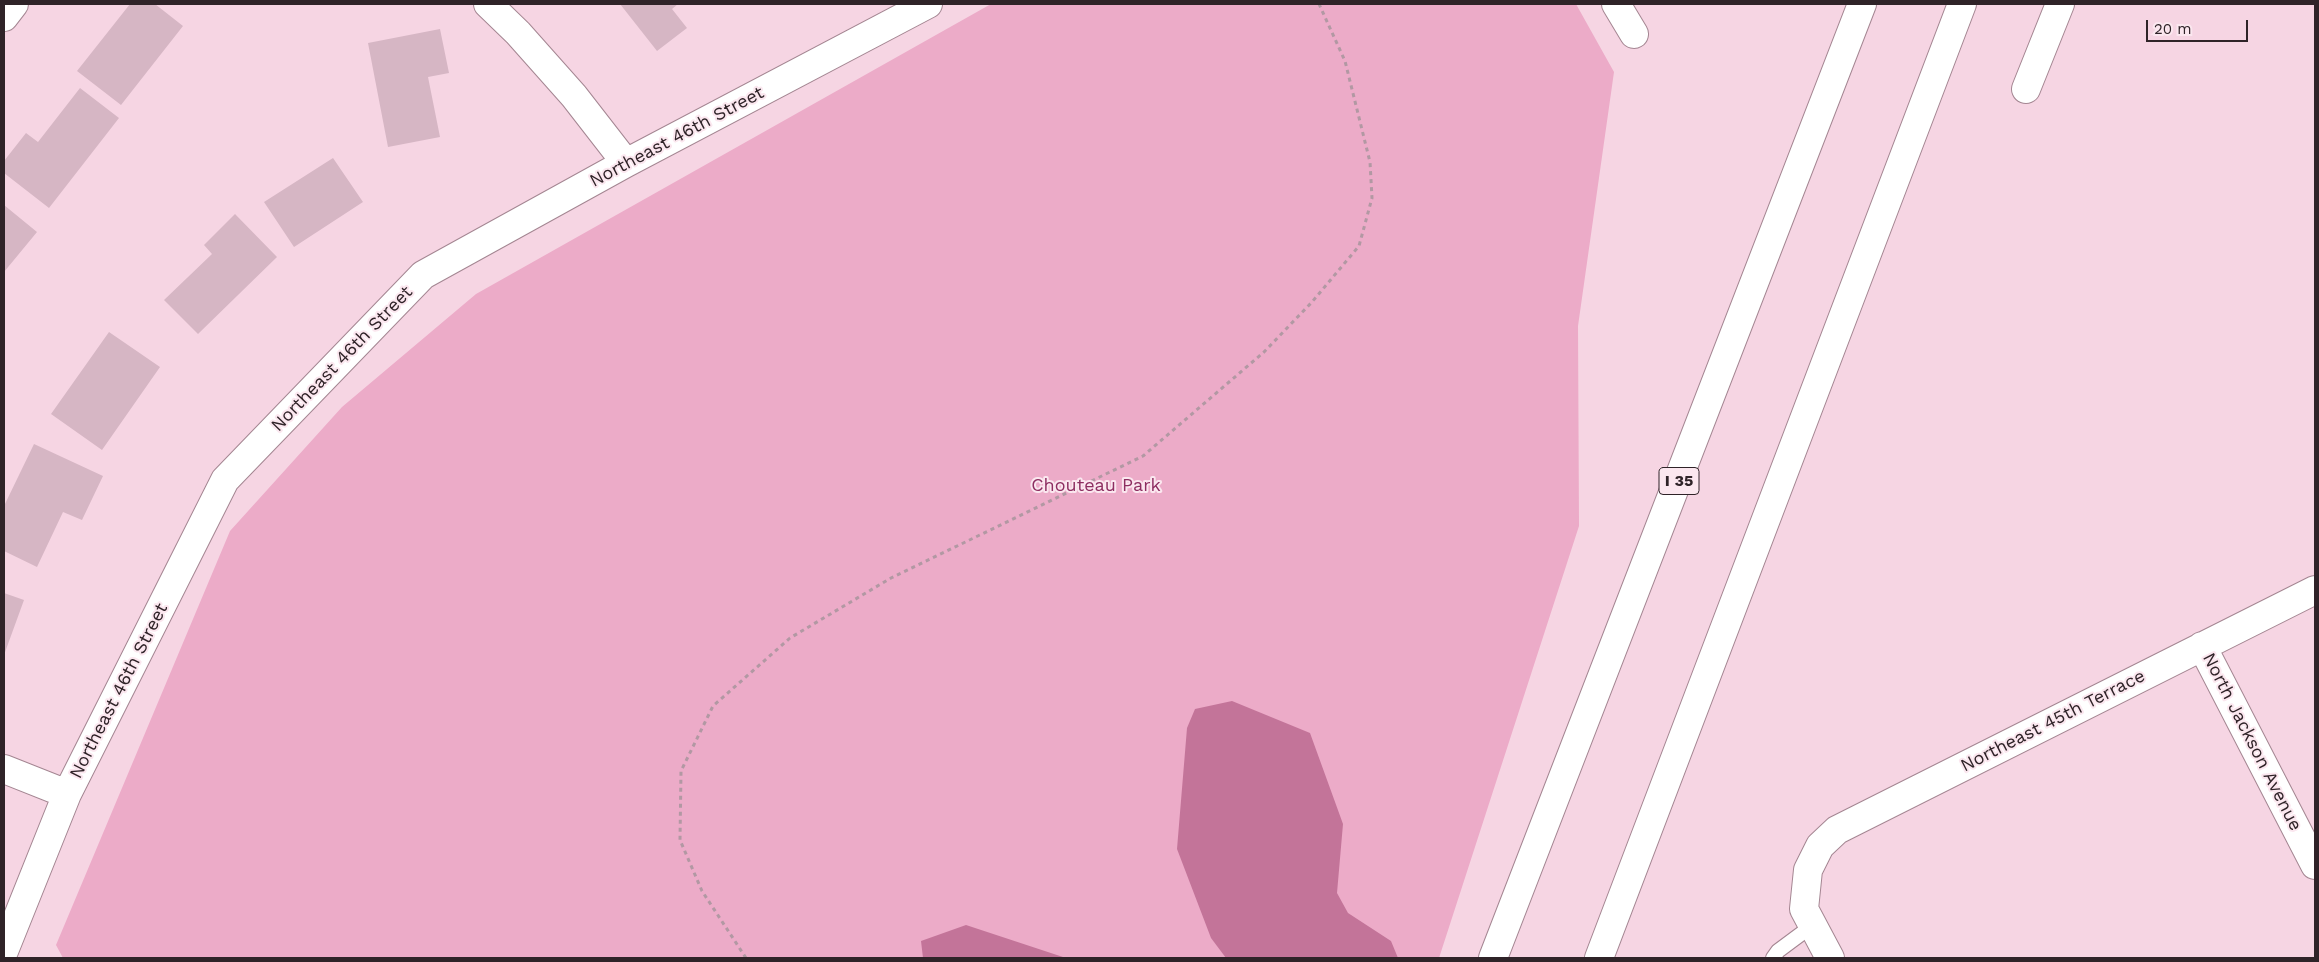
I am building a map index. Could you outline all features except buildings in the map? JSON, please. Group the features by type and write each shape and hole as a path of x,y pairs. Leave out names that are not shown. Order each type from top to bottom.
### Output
{"main road":[{"path":"4,17 14,4"},
{"path":"488,4 518,33 574,96 626,164"},
{"name":"Northeast 46th Street","path":"4,951 68,794 225,480 423,275 626,164 928,4"},
{"path":"1616,4 1634,34"},
{"name":"I 35","path":"1493,958 1862,4"},
{"path":"1599,958 1962,4"},
{"path":"2026,89 2060,4"},
{"name":"Northeast 45th Terrace","path":"1812,925 1804,909 1808,870 1820,846 1837,830 2315,590"},
{"name":"North Jackson Avenue","path":"2202,646 2315,865"},
{"path":"4,769 68,794"},
{"path":"1812,925 1830,958"}],"lane":[{"path":"1773,958 1778,951 1812,925"}],"path":[{"path":"746,958 702,891 680,840 682,771 713,706 790,638 891,578 1143,456 1264,352 1312,302 1359,246 1372,198 1370,162 1345,61 1319,4"}],"green space":[{"name":"Chouteau Park","path":"991,4 1576,4 1614,72 1578,326 1579,526 1439,958 63,958 56,945 230,531 342,407 476,294"}],"shaded area":[{"path":"1232,701 1310,733 1343,824 1337,893 1348,913 1391,941 1398,958 1226,958 1211,938 1177,849 1187,728 1195,709"},
{"path":"966,925 1066,958 923,958 921,941"}]}
